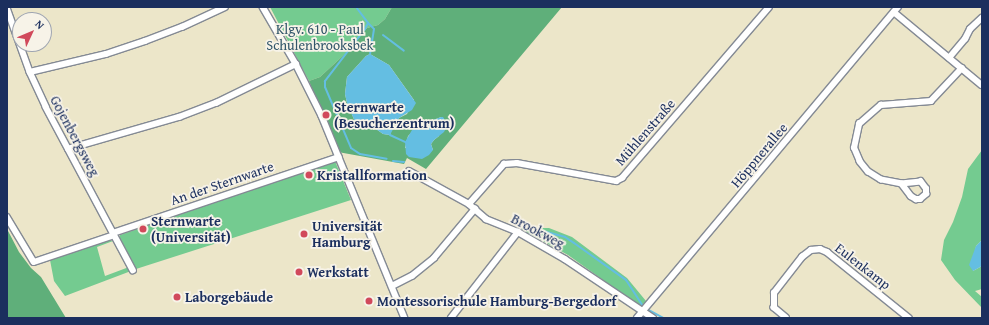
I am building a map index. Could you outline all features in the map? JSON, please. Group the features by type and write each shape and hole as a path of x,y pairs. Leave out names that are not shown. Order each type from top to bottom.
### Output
{"street":[{"path":"30,72 106,54 182,27 225,7"},
{"path":"263,7 296,64 322,116 405,318"},
{"name":"Mühlenstraße","path":"469,204 504,164 517,162 616,181 622,178 768,7"},
{"name":"Höppnerallee","path":"637,318 898,7"},
{"name":"Gojenbergsweg","path":"7,8 30,72 68,149 133,270"},
{"path":"894,12 982,85"},
{"path":"949,58 965,39 970,29 982,18"},
{"path":"68,149 179,117 216,103 296,64"},
{"path":"902,184 880,180 868,172 860,162 854,148 859,124 881,105 930,101 962,68"},
{"name":"An der Sternwarte","path":"7,218 34,262 339,157"},
{"name":"Brookweg","path":"409,171 469,204 486,220 518,232 565,259 653,318"},
{"path":"392,286 412,276 434,258 474,209"},
{"path":"451,318 518,232"},
{"name":"Eulenkamp","path":"786,318 774,308 774,293 802,257 811,250 820,249 827,252 909,318"}],"green space":[{"name":"Klgv. 610 - Paul Schulenbrooksbek","path":"270,7 392,7 385,19 378,25 367,28 347,52 320,77 309,81"},
{"path":"392,7 562,7 426,169 407,158 404,164 338,152 309,81 320,77 347,52 367,28 378,25 385,19","holes":["370,54 389,65 414,100 407,114 399,118 393,125 390,135 383,134 376,129 360,128 356,124 347,103 345,94 347,77 366,56","441,117 439,136 431,144 433,150 405,148 408,136 418,126"]},
{"path":"982,150 982,240 976,246 973,271 982,266 982,289 975,291 982,297 982,308 955,280 941,260 944,240 953,222 962,197 968,169"},
{"path":"335,161 351,200 136,269 119,239 120,235"},
{"path":"519,228 549,228 572,237 627,278 646,301 641,307 568,255"},
{"path":"7,229 19,252 31,268 41,277 66,318 7,318"},
{"path":"110,240 113,241 97,247 105,276 129,267 131,271 65,296 54,281 50,260"}],"water":[{"path":"370,54 389,65 416,103 412,110 399,118 390,135 383,134 376,129 359,128 347,103 345,94 347,77 366,56"},
{"path":"443,117 447,126 444,132 431,144 433,150 429,155 422,159 409,157 406,154 405,142 412,130"},
{"path":"982,240 982,266 973,271 969,265 976,246"}],"waterway":[{"path":"356,7 368,23 325,81 325,87 351,148 360,154 387,159"},
{"path":"368,23 374,29 370,54"},
{"path":"383,35 404,51"},
{"path":"390,135 405,142"},
{"path":"393,161 404,162"},
{"path":"530,233 543,231 565,237 626,280 643,306"},
{"path":"647,309 663,318"}],"place":[{"name":"Sternwarte (Besucherzentrum)","path":"326,115"},
{"name":"Kristallformation","path":"309,175"},
{"name":"Sternwarte (Universität)","path":"143,229"},
{"name":"Universität Hamburg","path":"304,234"},
{"name":"Werkstatt","path":"299,272"},
{"name":"Laborgebäude","path":"177,297"},
{"name":"Montessorischule Hamburg-Bergedorf","path":"369,301"}]}
